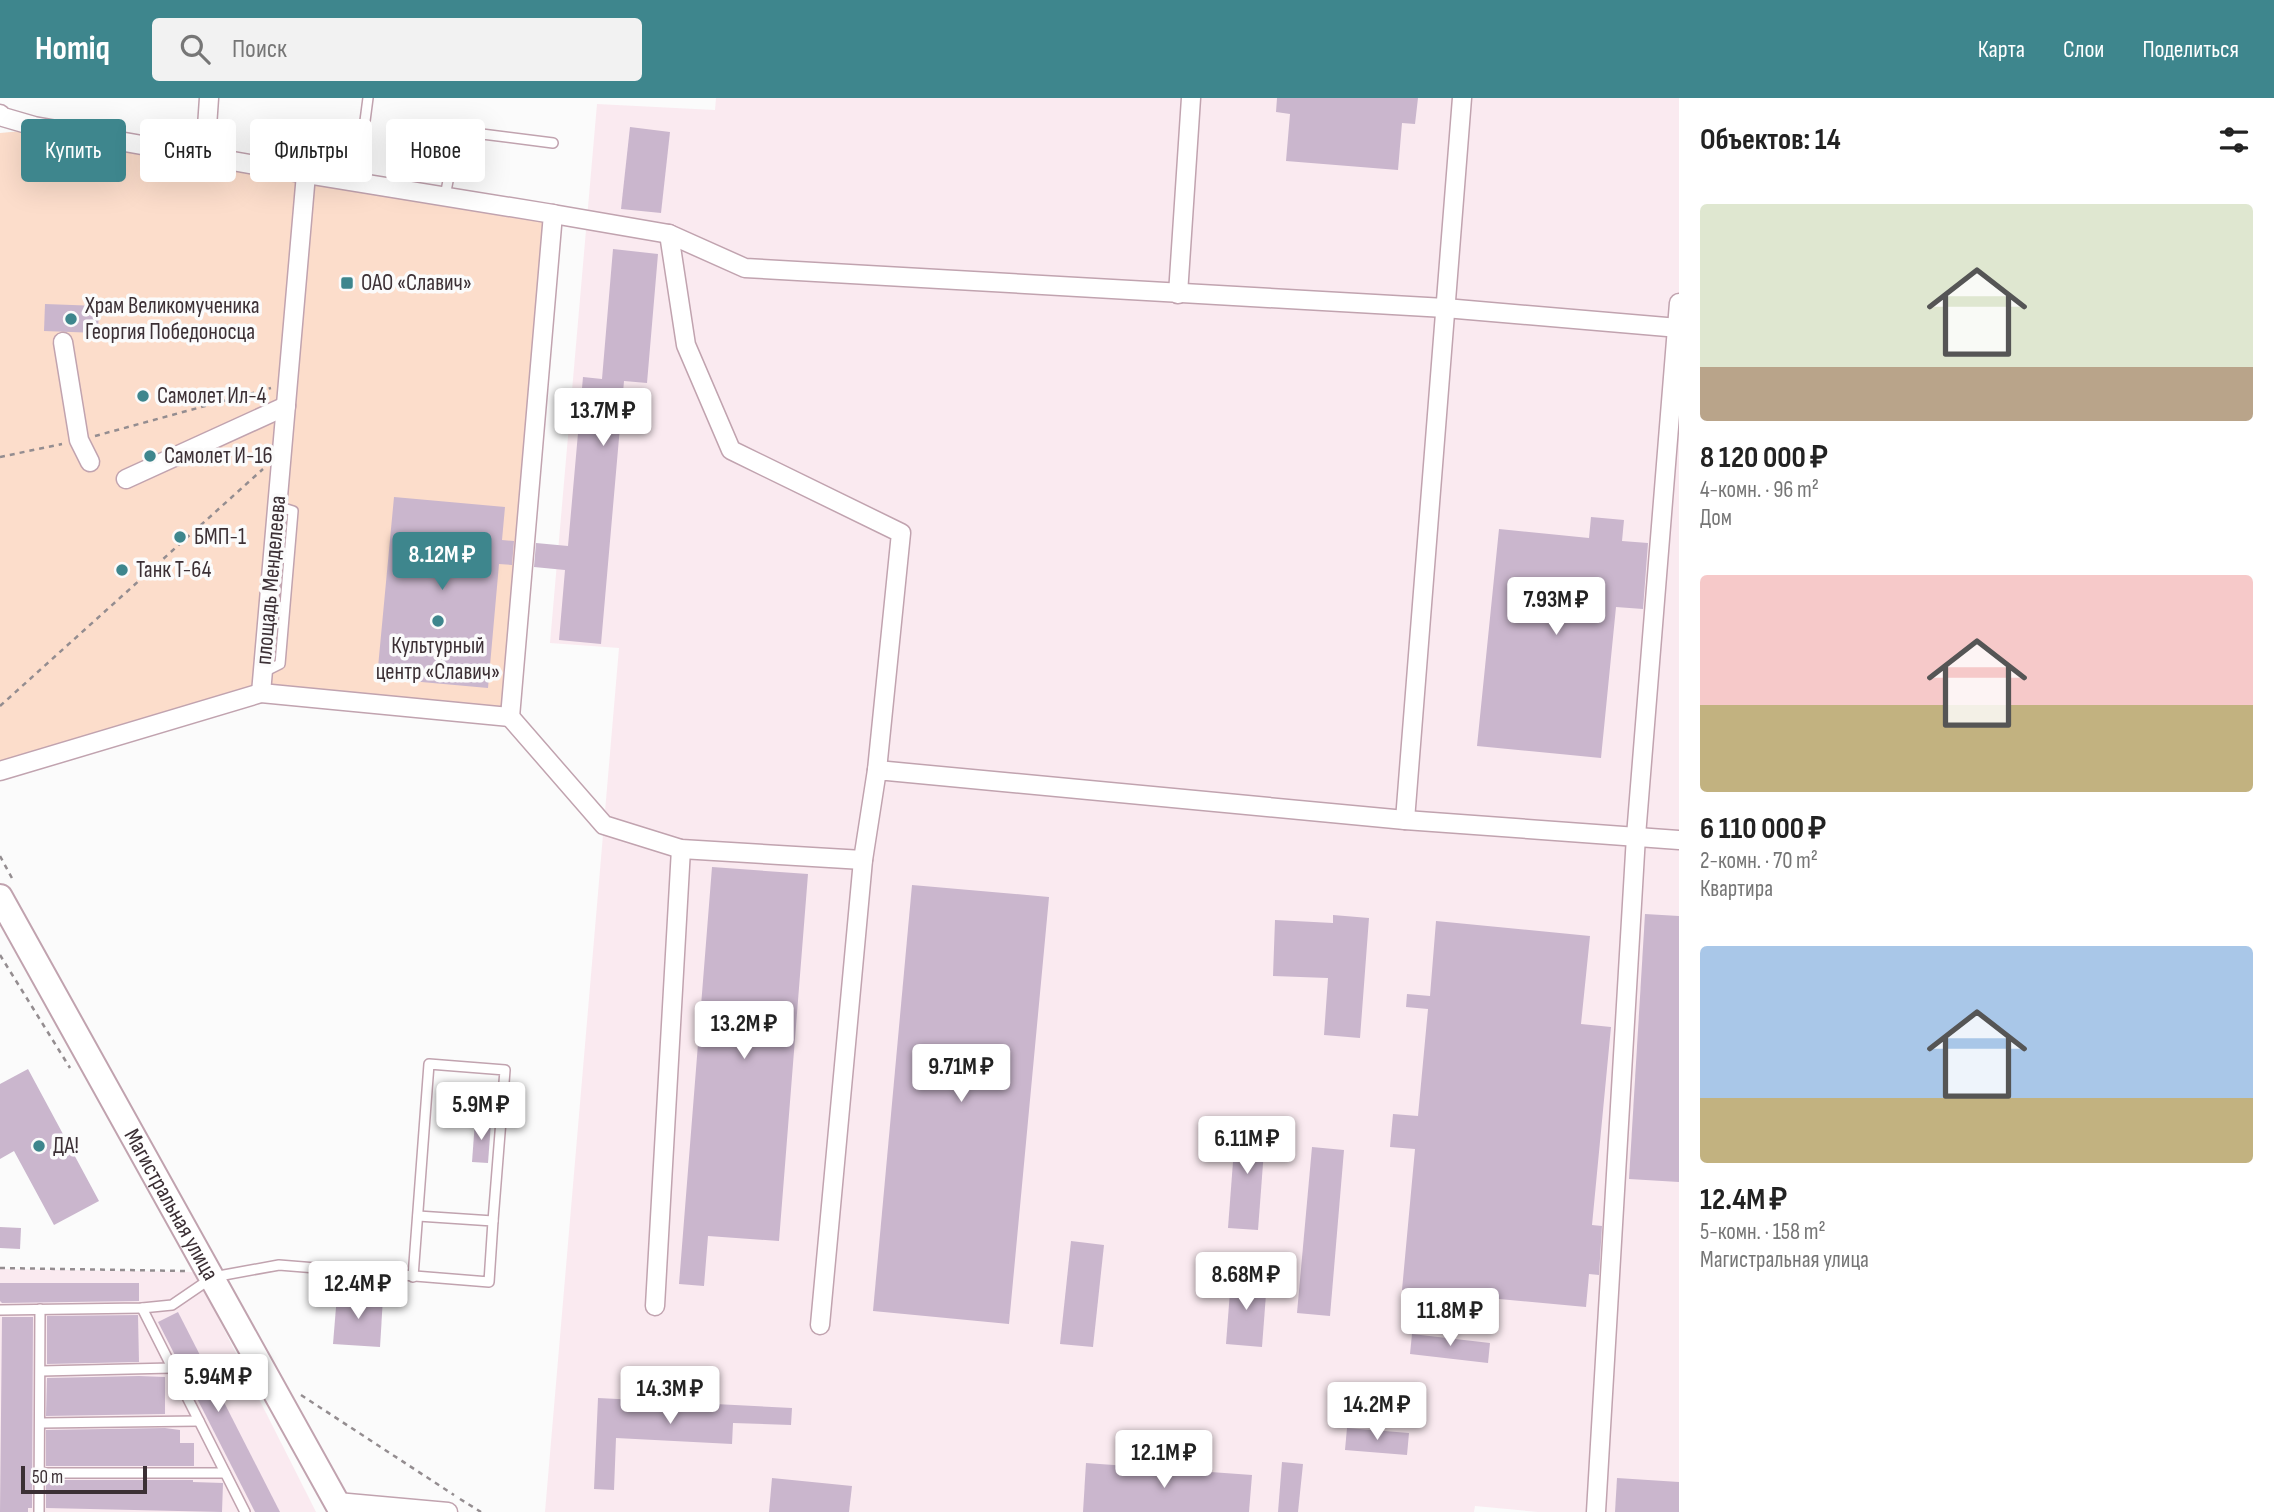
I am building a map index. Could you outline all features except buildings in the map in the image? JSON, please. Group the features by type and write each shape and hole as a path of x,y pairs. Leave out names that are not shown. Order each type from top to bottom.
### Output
{"main road":[{"name":"Магистральная улица","path":"0,897 204,1274 340,1507"}],"street":[{"path":"208,119 209,98"},
{"path":"1178,293 1191,98"},
{"path":"1405,820 1462,98"},
{"path":"0,114 21,122"},
{"path":"0,128 21,127"},
{"name":"площадь Менделеева","path":"261,693 288,383 286,350 305,182"},
{"path":"357,182 669,234 746,268 1445,308 1678,328"},
{"path":"510,717 554,214"},
{"path":"669,234 686,345 731,450 901,533 877,770 863,860 820,1325"},
{"path":"1596,1512 1636,836 1679,303"},
{"path":"63,342 79,440 90,462"},
{"path":"126,480 286,406"},
{"path":"0,771 261,693 510,717 604,825 681,849 863,860"},
{"path":"877,770 1405,820 1679,840"},
{"path":"655,1306 681,849"},
{"path":"340,1507 448,1512"}],"lane":[{"path":"365,119 368,98"},
{"path":"445,196 458,131 553,143"},
{"path":"0,1310 142,1308 172,1305 204,1274 279,1265 413,1277 489,1282 505,1070 429,1064 413,1277"},
{"path":"418,1216 493,1221"},
{"path":"142,1308 245,1512"},
{"path":"39,1512 40,1309"},
{"path":"41,1371 172,1368"},
{"path":"41,1423 199,1421"},
{"path":"40,1473 225,1473"}],"path":[{"path":"0,457 79,440 288,383"},
{"path":"0,706 282,453"},
{"path":"0,1268 204,1274"},
{"path":"296,1392 481,1512"}],"shaded area":[{"path":"716,98 1679,98 1679,1512 1538,1512 1475,1506 1474,1512 545,1512 619,648 550,643 597,104 715,110"},
{"path":"21,131 21,182 126,182 126,145 140,147 140,182 236,182 236,163 250,165 250,182 355,182 553,214 510,717 261,693 0,770 0,133"},
{"path":"0,1269 195,1272 316,1512 0,1512"}],"place":[{"name":"ОАО «Славич»","path":"347,283"},
{"name":"Храм Великомученика Георгия Победоносца","path":"71,319"},
{"name":"Самолет Ил-4","path":"143,396"},
{"name":"Самолет И-16","path":"150,456"},
{"name":"БМП-1","path":"180,537"},
{"name":"Танк Т-64","path":"122,570"},
{"name":"Культурный центр «Славич»","path":"438,621"},
{"name":"ДА!","path":"39,1146"}]}
